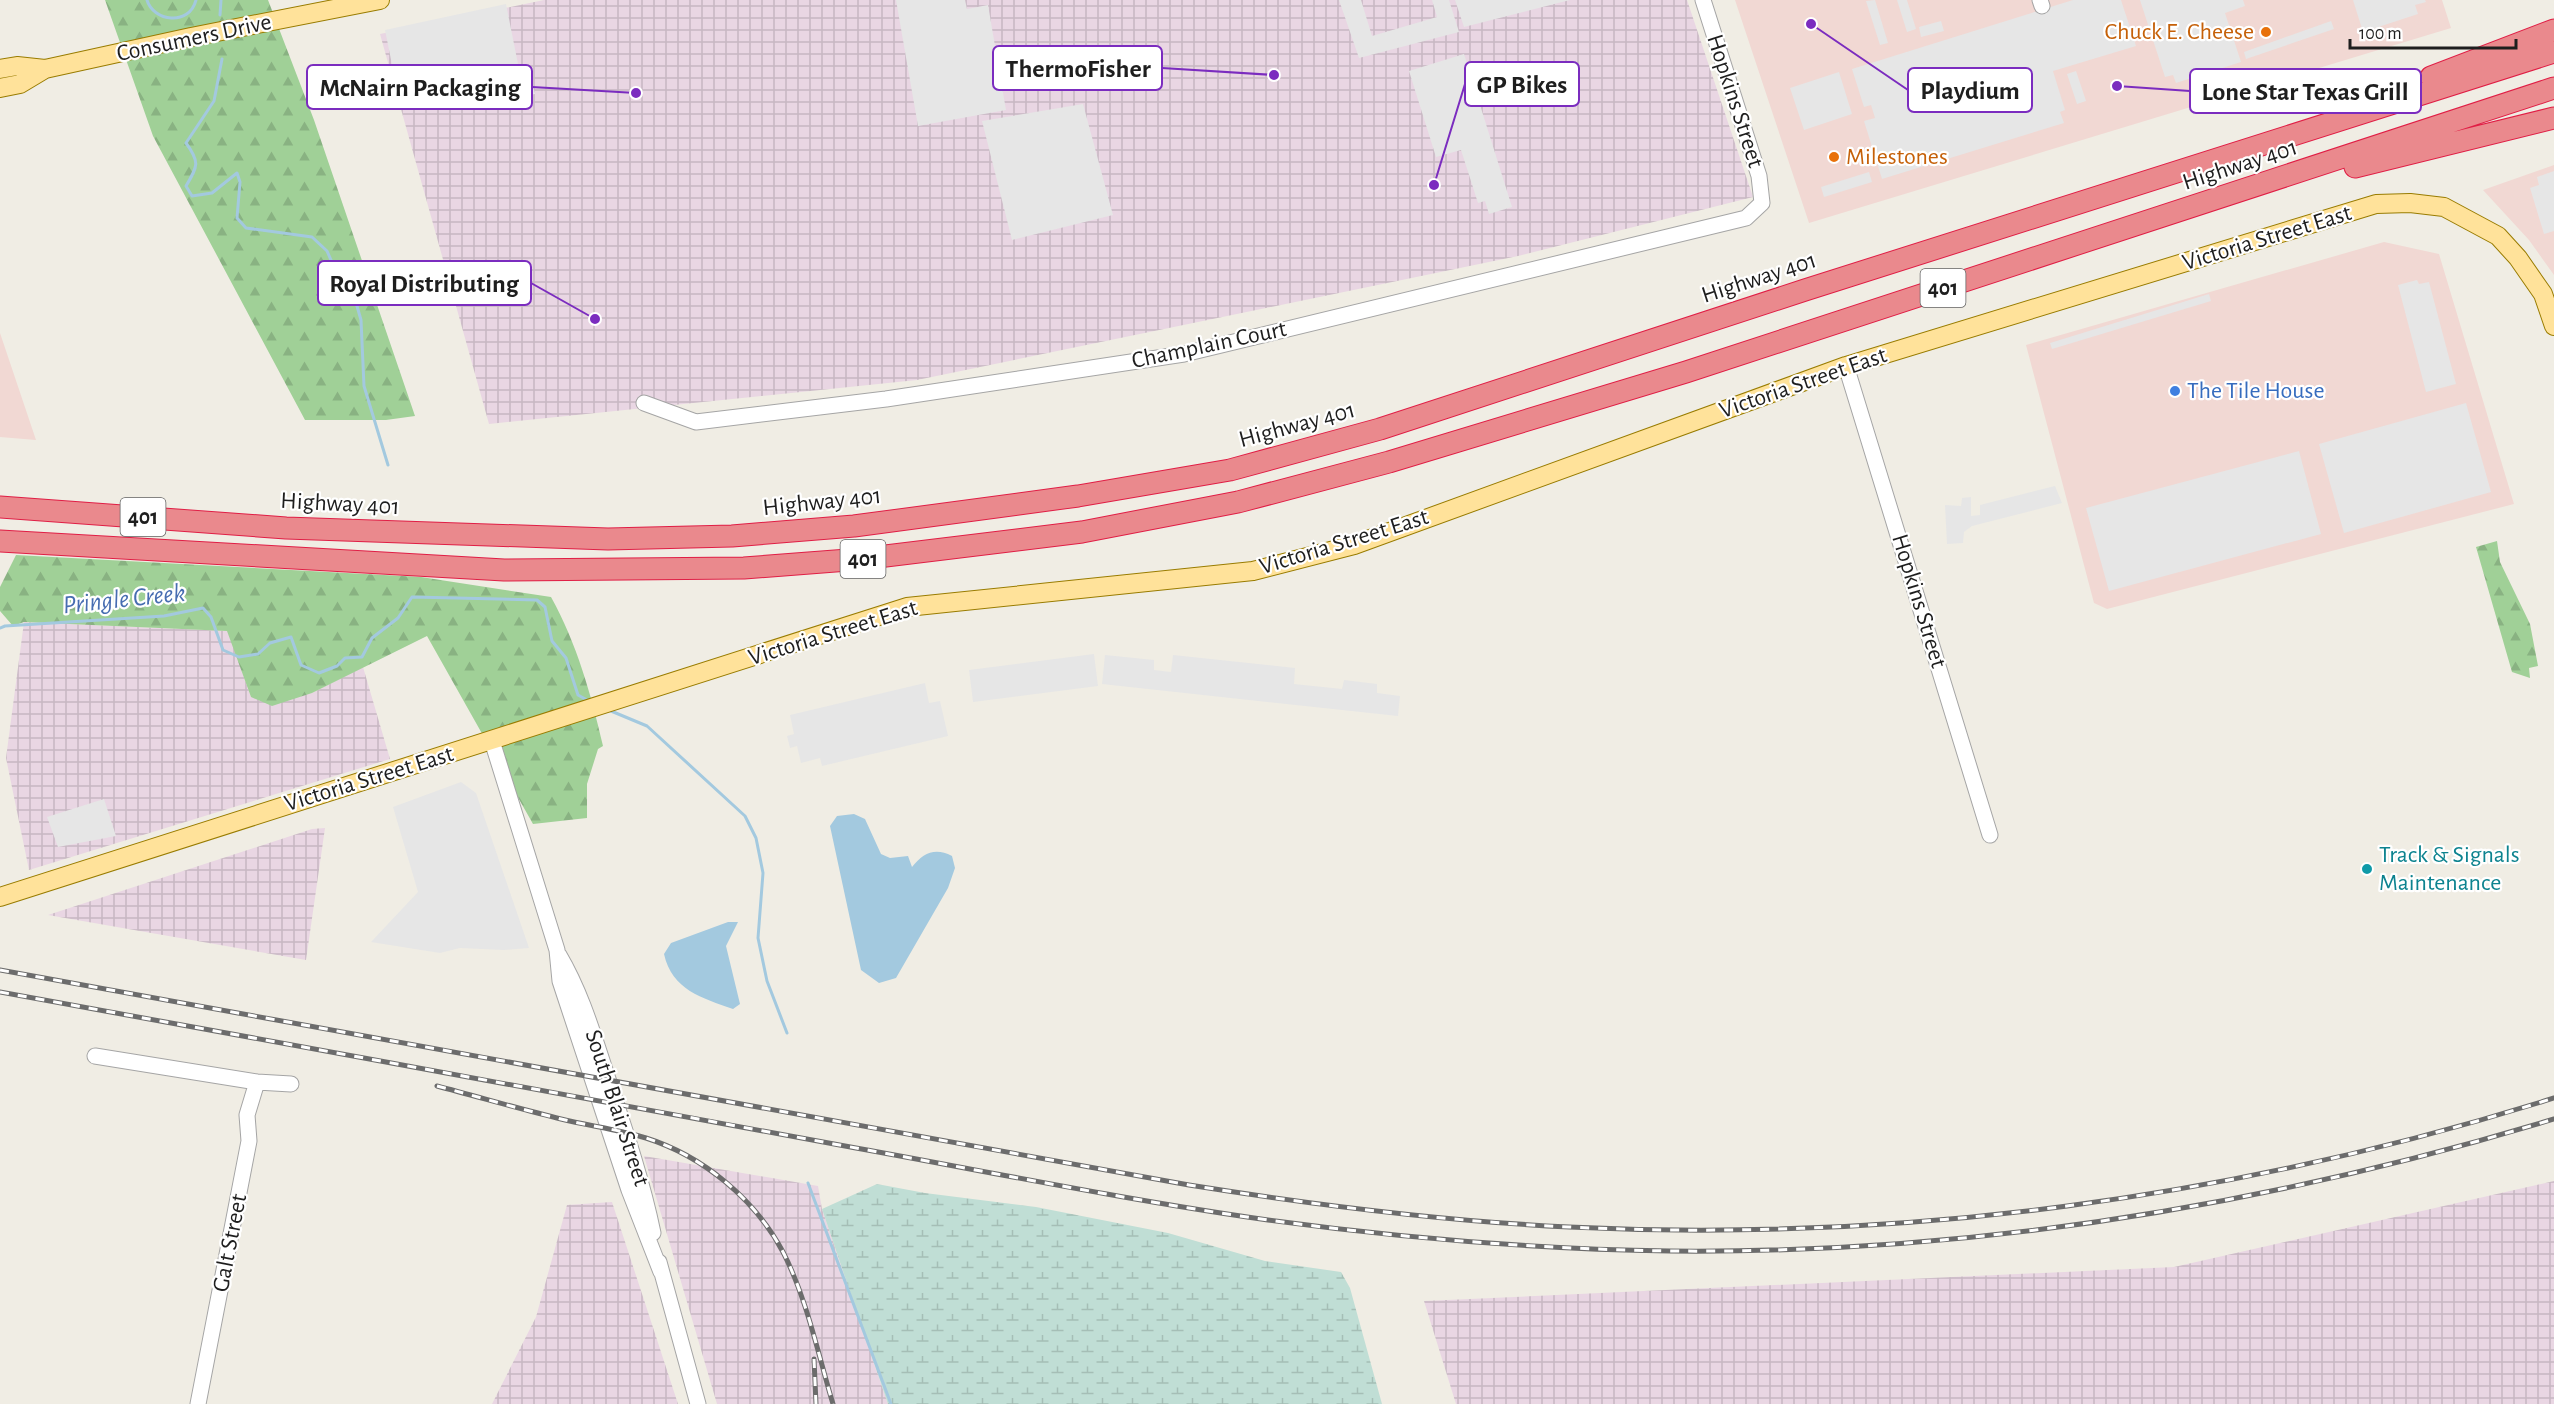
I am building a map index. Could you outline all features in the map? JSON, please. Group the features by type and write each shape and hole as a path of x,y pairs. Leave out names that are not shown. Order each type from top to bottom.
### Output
{"highway":[{"path":"2252,148 2554,30"},
{"name":"Highway 401","path":"0,507 286,528 608,539 732,536 854,526 1078,496 1230,470 1380,429 1793,293 2554,52"},
{"name":"Highway 401","path":"0,541 504,570 756,567 861,559 1082,532 1238,502 1389,462 1686,372 2554,88"},
{"path":"2200,205 2554,118"}],"main road":[{"name":"Consumers Drive","path":"0,69 17,66 45,69 191,37 380,0"},
{"name":"Consumers Drive","path":"0,88 20,84 45,69"},
{"name":"Victoria Street East","path":"0,897 907,607 1253,571 1354,545 1846,366 2376,204 2444,207 2498,236 2518,258 2543,294 2554,326"}],"street":[{"name":"Hopkins Street","path":"1703,0 1759,176 1762,202"},
{"name":"Champlain Court","path":"644,403 696,422 886,399 1184,354 1746,218 1762,202"},
{"name":"Hopkins Street","path":"1846,366 1990,835"},
{"name":"South Blair Street","path":"492,741 556,950 573,978 627,1135 647,1201 661,1272 698,1404"},
{"path":"95,1056 257,1082 291,1084"},
{"name":"Galt Street","path":"198,1404 249,1142 247,1115 257,1082"}],"shaded area":[{"path":"544,0 1687,0 1753,197 1518,256 917,380 489,424 380,34"},
{"path":"896,0 965,0 967,9 988,5 1006,110 918,126"},
{"path":"1339,0 1361,0 1372,36 1437,17 1432,0 1449,0 1459,32 1359,58"},
{"path":"1455,0 1570,0 1464,27"},
{"path":"1735,0 2442,0 2451,28 1809,223"},
{"path":"1875,0 1888,43 1880,45 1866,1"},
{"path":"1897,0 1907,0 1916,29 1907,32"},
{"path":"2073,0 2121,0 2136,46 2053,71 2065,110 2060,112 2064,123 1882,179 1864,121 1875,118 1871,105 1864,107 1852,69"},
{"path":"2140,0 2243,0 2245,6 2225,13 2241,62 2176,83 2173,75 2165,77"},
{"path":"2353,0 2425,0 2426,2 2415,5 2418,14 2363,32"},
{"path":"506,4 519,69 398,94 385,30"},
{"path":"1941,21 1944,31 1921,37 1919,27"},
{"path":"2331,21 2334,29 2246,59 2244,52"},
{"path":"1464,54 1512,207 1489,214 1485,201 1478,203 1461,150 1436,157 1409,71"},
{"path":"529,69 535,94 524,96 518,71"},
{"path":"2076,71 2086,101 2077,104 2067,74"},
{"path":"1839,72 1852,114 1804,130 1790,88"},
{"path":"1083,104 1113,215 1012,240 982,121"},
{"path":"2554,165 2554,275 2529,240 2483,190"},
{"path":"2554,171 2554,231 2544,234 2530,188 2539,185 2537,177"},
{"path":"1869,172 1872,182 1824,197 1821,187"},
{"path":"2384,242 2439,254 2514,504 2107,609 2094,603 2026,345"},
{"path":"2417,280 2419,284 2429,282 2456,384 2426,392 2398,285"},
{"path":"2209,294 2211,301 2052,349 2050,343"},
{"path":"0,333 36,440 0,437"},
{"path":"2466,403 2491,492 2344,533 2319,444"},
{"path":"2299,451 2321,534 2109,591 2086,508"},
{"path":"2055,486 2062,503 1972,526 1964,532 1963,543 1947,544 1945,505 1961,506 1962,498 1971,497 1971,516 1980,515 1980,505"},
{"path":"24,622 228,631 251,697 312,693 363,667 390,759 29,870 6,758"},
{"path":"1094,654 1098,686 973,702 969,670"},
{"path":"1105,655 1154,660 1154,670 1171,672 1173,655 1295,668 1294,684 1342,689 1344,680 1377,684 1377,693 1400,696 1398,716 1102,684"},
{"path":"925,683 929,703 940,701 948,736 822,766 820,758 801,763 797,746 790,748 787,736 794,734 790,715"},
{"path":"461,782 476,793 529,948 504,950 460,948 440,953 371,942 418,892 393,807"},
{"path":"104,799 116,836 58,847 47,817"},
{"path":"854,814 865,819 881,854 890,858 908,856 912,867 925,855 935,852 946,853 952,856 955,868 948,888 896,978 879,983 861,970 830,826 837,816"},
{"path":"325,828 306,960 48,915 312,829"},
{"path":"728,922 738,922 726,946 740,1004 733,1009 710,1001 681,984 668,966 664,954 671,943"},
{"path":"644,1156 818,1186 822,1209 888,1404 717,1404"},
{"path":"2554,1181 2554,1404 1456,1404 1424,1301 2174,1267"},
{"path":"612,1202 678,1404 492,1404 536,1317 567,1205"}],"green space":[{"path":"105,0 268,0 314,120 415,416 386,420 305,420 153,136"},
{"path":"2497,541 2500,562 2530,624 2538,666 2529,668 2530,678 2512,672 2476,547"},
{"path":"16,555 421,577 551,597 582,670 603,746 598,749 587,784 587,818 533,824 427,636 312,693 272,706 251,697 227,631 24,622 13,626 0,611 0,587"},
{"path":"877,1184 925,1193 1036,1207 1168,1233 1265,1261 1341,1272 1350,1288 1382,1404 888,1404 822,1209"}],"waterway":[{"name":"Pringle Creek","path":"147,0 156,13 171,18 186,14 192,9 196,0"},
{"name":"Pringle Creek","path":"220,15 221,0"},
{"name":"Pringle Creek","path":"222,59 214,101 186,143 194,155 196,164 186,186 192,196 212,193 237,173 240,182 237,218 246,228 312,237 327,251 342,285 357,306 361,320 364,386 388,465"},
{"name":"Pringle Creek","path":"0,628 164,616 203,608 211,617 223,650 239,657 258,654 270,643 291,637 301,665 319,673 337,666 345,658 362,657 372,638 398,618 412,597 537,600 545,607 552,641 566,658 578,695 587,700"},
{"path":"611,711 647,726 745,816 756,838 763,873 758,938 767,981 787,1033"},
{"path":"808,1183 891,1404"}],"railway":[{"path":"0,970 1189,1185 1378,1211 1473,1221 1569,1227 1694,1230 1818,1228 1943,1220 2067,1206 2191,1187 2313,1163 2434,1133 2554,1098"},
{"path":"0,992 1162,1204 1368,1232 1468,1242 1569,1248 1670,1251 1782,1250 1894,1244 2117,1219 2227,1200 2337,1177 2446,1150 2554,1119"},
{"path":"437,1086 561,1119 646,1138 688,1156 725,1182 758,1214 783,1252 799,1289 833,1404"},
{"path":"814,1359 816,1404"}],"place":[{"name":"Playdium","path":"1811,24"},
{"name":"Chuck E. Cheese","path":"2266,32"},
{"name":"ThermoFisher","path":"1274,75"},
{"name":"Lone Star Texas Grill","path":"2117,86"},
{"name":"McNairn Packaging","path":"636,93"},
{"name":"Milestones","path":"1834,157"},
{"name":"GP Bikes","path":"1434,185"},
{"name":"Royal Distributing","path":"595,319"},
{"name":"The Tile House","path":"2175,391"},
{"name":"Track & Signals Maintenance","path":"2367,869"}]}
